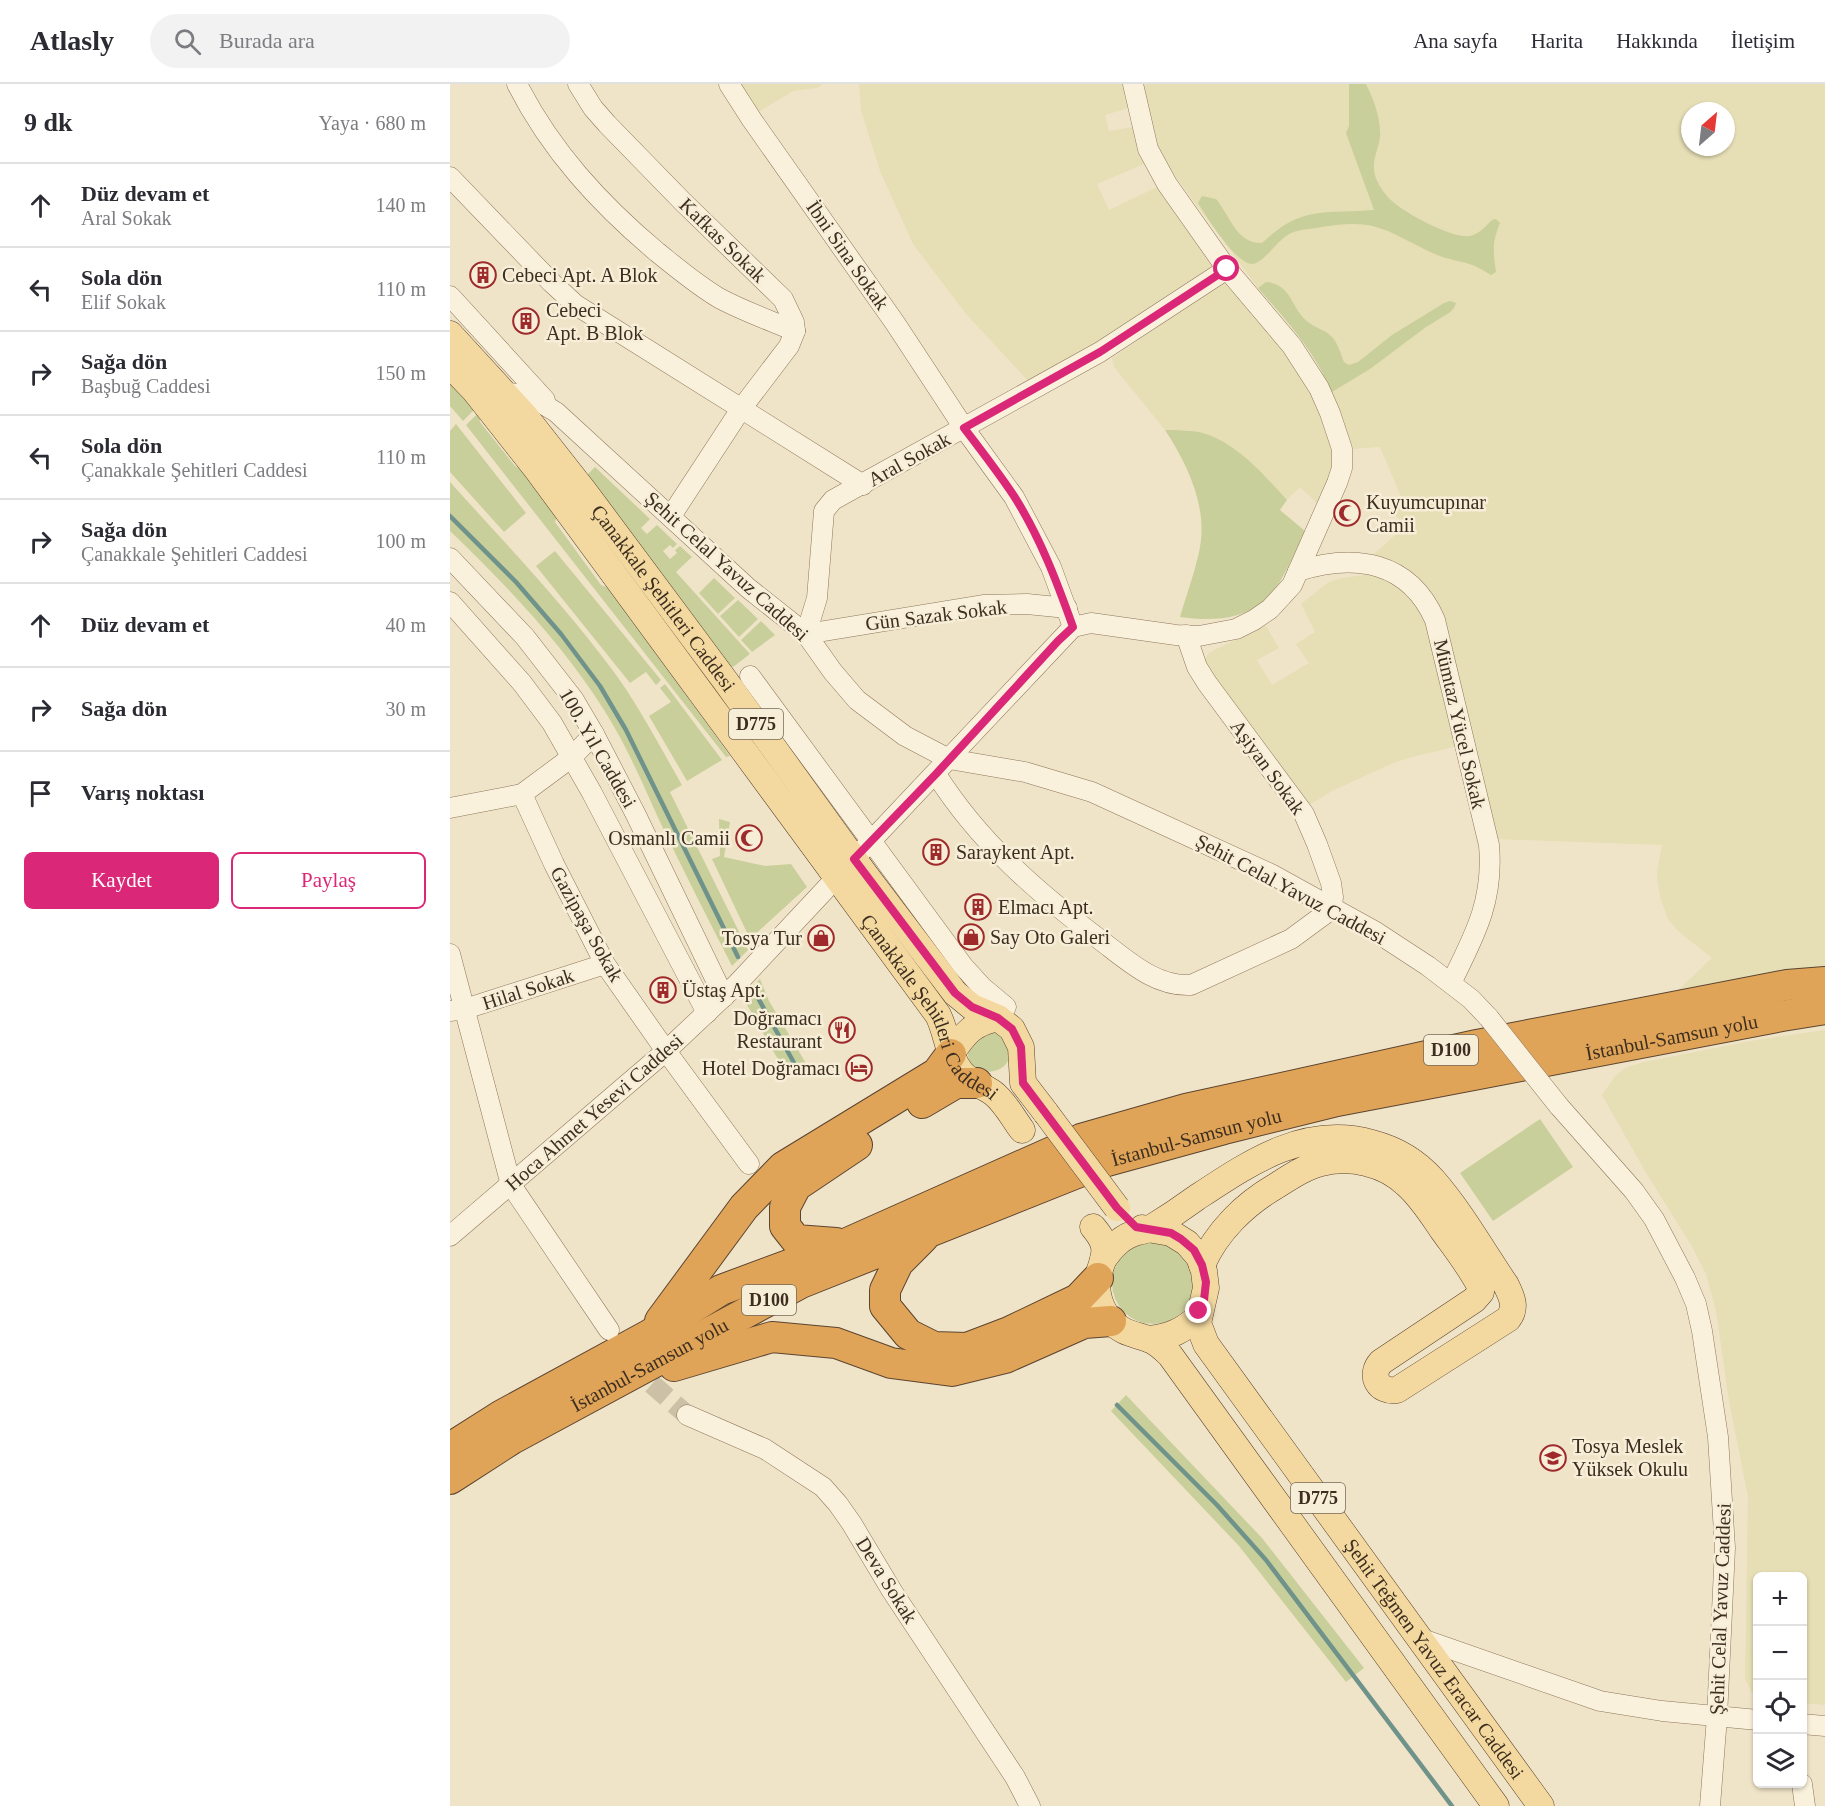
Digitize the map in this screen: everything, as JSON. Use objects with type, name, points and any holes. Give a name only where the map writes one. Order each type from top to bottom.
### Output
[{"type":"highway","name":"İstanbul-Samsun yolu","points":[[450,1448],[502,1415],[649,1335],[721,1290],[845,1244],[1081,1139],[1186,1109],[1477,1045],[1786,985],[1825,982]]},
{"type":"highway","name":"İstanbul-Samsun yolu","points":[[450,1479],[512,1439],[801,1283],[1107,1161],[1337,1101],[1825,1009]]},
{"type":"highway","points":[[649,1335],[744,1207],[783,1167],[937,1073],[951,1054]]},
{"type":"highway","points":[[845,1244],[796,1240],[784,1226],[785,1207],[796,1186],[949,1086],[964,1082],[977,1083]]},
{"type":"highway","points":[[929,1233],[898,1263],[885,1290],[885,1306],[908,1334],[934,1347],[967,1348],[1009,1332],[1078,1299],[1100,1269]]},
{"type":"highway","points":[[614,1384],[772,1337],[836,1343],[891,1363],[952,1371],[1005,1358],[1084,1323],[1111,1321]]},
{"type":"main road","name":"Çanakkale Şehitleri Caddesi","points":[[450,334],[489,386],[584,491],[793,755],[854,859],[938,1015],[946,1033],[951,1054],[960,1071],[993,1093],[1022,1130]]},
{"type":"main road","name":"Çanakkale Şehitleri Caddesi","points":[[450,365],[489,386],[538,471],[854,859],[955,993],[972,1007],[1002,1013],[1017,1035],[1022,1056],[1023,1083],[1117,1208],[1136,1227],[1148,1230]]},
{"type":"main road","points":[[951,1054],[962,1037],[971,1029],[1002,1013]]},
{"type":"main road","points":[[977,1083],[992,1084],[1004,1080],[1022,1056]]},
{"type":"main road","points":[[1100,1269],[1109,1250],[1126,1236],[1148,1230],[1230,1176],[1266,1156],[1315,1138],[1357,1138],[1400,1153],[1432,1179],[1506,1285],[1514,1304],[1513,1313],[1508,1319],[1397,1390],[1389,1391],[1381,1387],[1375,1376],[1376,1368],[1382,1362],[1474,1300],[1481,1292],[1481,1288],[1424,1203],[1407,1184],[1391,1172],[1350,1160],[1321,1164],[1297,1173],[1268,1190],[1221,1232],[1202,1265]]},
{"type":"main road","points":[[1093,1227],[1104,1247],[1097,1287],[1101,1305],[1111,1321]]},
{"type":"main road","name":"D775","points":[[1148,1230],[1165,1232],[1181,1239],[1194,1250],[1202,1265]]},
{"type":"main road","name":"Şehit Teğmen Yavuz Eracar Caddesi","points":[[1202,1265],[1206,1288],[1198,1323],[1206,1344],[1541,1806]]},
{"type":"main road","points":[[1148,1339],[1163,1338],[1176,1333],[1199,1316]]},
{"type":"main road","name":"Şehit Teğmen Yavuz Eracar Caddesi","points":[[1111,1321],[1126,1332],[1161,1346],[1170,1355],[1497,1806]]},
{"type":"street","points":[[517,84],[556,148],[592,192],[622,222],[675,267],[718,297],[795,331],[789,346],[741,409],[671,516]]},
{"type":"street","name":"Kafkas Sokak","points":[[578,84],[593,108],[622,140],[783,299],[792,316],[795,331]]},
{"type":"street","name":"İbni Sina Sokak","points":[[729,84],[758,130],[895,323],[964,428],[1014,497],[1051,567],[1073,627]]},
{"type":"street","points":[[1073,627],[1091,623],[1185,635],[1218,633],[1236,629],[1254,620],[1282,598],[1292,585],[1342,468],[1342,449],[1330,413],[1308,369],[1293,346],[1227,269],[1167,184],[1152,158],[1133,84]]},
{"type":"street","points":[[450,177],[552,283],[576,304],[863,484]]},
{"type":"street","name":"Aral Sokak","points":[[806,634],[817,598],[824,511],[833,500],[1100,352],[1227,269]]},
{"type":"street","points":[[450,296],[556,412]]},
{"type":"street","name":"Şehit Celal Yavuz Caddesi","points":[[489,386],[529,396],[556,412],[748,588],[806,634],[846,688],[868,710],[943,766],[1025,772],[1092,792],[1271,874],[1376,932],[1451,983],[1489,1018],[1558,1105],[1634,1191],[1671,1248],[1696,1304],[1718,1437],[1724,1503],[1725,1548],[1717,1717],[1710,1806]]},
{"type":"street","name":"100. Yıl Caddesi","points":[[450,558],[501,610],[549,666],[574,700],[730,991]]},
{"type":"street","name":"Mümtaz Yücel Sokak","points":[[1298,571],[1337,563],[1375,565],[1393,571],[1420,592],[1435,620],[1489,845],[1491,867],[1486,901],[1471,942],[1451,983]]},
{"type":"street","name":"100. Yıl Caddesi","points":[[450,602],[528,691],[552,723],[572,756],[707,1013]]},
{"type":"street","name":"Gün Sazak Sokak","points":[[806,634],[983,604],[1026,604],[1066,608]]},
{"type":"street","name":"Hoca Ahmet Yesevi Caddesi","points":[[450,1236],[666,1051],[730,991],[1073,627]]},
{"type":"street","name":"Aşiyan Sokak","points":[[1185,635],[1197,667],[1207,684],[1304,814],[1331,883],[1332,906]]},
{"type":"street","name":"Çanakkale Şehitleri Caddesi","points":[[750,676],[793,755]]},
{"type":"street","points":[[450,808],[522,794],[572,756],[594,734]]},
{"type":"street","points":[[943,766],[966,817],[1024,879],[1060,910],[1142,971],[1161,981],[1185,985],[1209,978],[1291,939],[1332,906]]},
{"type":"street","name":"Gazipaşa Sokak","points":[[522,794],[554,864],[605,964],[749,1164]]},
{"type":"street","points":[[450,954],[457,1010],[511,1185],[609,1330]]},
{"type":"street","name":"Hilal Sokak","points":[[457,1010],[605,964]]},
{"type":"street","name":"Deva Sokak","points":[[687,1415],[765,1449],[823,1487],[838,1504],[1015,1778],[1030,1806]]},
{"type":"street","points":[[1419,1638],[1600,1701],[1753,1720]]},
{"type":"street","points":[[1807,1724],[1825,1726]]},
{"type":"street","points":[[1802,1788],[1804,1806]]},
{"type":"shaded area","points":[[736,84],[823,84],[817,88],[793,91],[755,114]]},
{"type":"shaded area","points":[[859,84],[1124,84],[1129,108],[1105,115],[1109,131],[1133,127],[1144,164],[1097,184],[1109,210],[1159,186],[1215,268],[1100,343],[1030,383],[966,314],[913,244],[880,171],[861,110]]},
{"type":"shaded area","points":[[1142,84],[1825,84],[1825,972],[1677,991],[1712,958],[1678,931],[1668,919],[1657,880],[1662,845],[1494,839],[1435,602],[1426,587],[1413,575],[1370,558],[1405,526],[1391,510],[1402,499],[1380,447],[1353,449],[1321,368],[1302,338],[1258,288],[1167,165],[1154,137]]},
{"type":"shaded area","points":[[1223,282],[1229,282],[1296,359],[1330,437],[1335,471],[1320,506],[1300,487],[1287,500],[1243,456],[1226,444],[1203,433],[1188,430],[1165,430],[1114,367],[1112,358]]},
{"type":"shaded area","points":[[1372,574],[1387,577],[1416,600],[1431,634],[1458,746],[1391,764],[1332,791],[1306,807],[1207,671],[1205,659],[1216,649],[1266,626],[1279,648],[1257,660],[1272,685],[1309,663],[1296,644],[1315,632],[1301,604],[1329,582]]},
{"type":"shaded area","points":[[1825,1030],[1825,1705],[1807,1703],[1807,1572],[1753,1572],[1753,1693],[1745,1679],[1748,1497],[1729,1401],[1716,1311],[1706,1274],[1691,1245],[1645,1171],[1602,1095],[1615,1076],[1625,1068],[1644,1062],[1756,1040]]},
{"type":"green space","points":[[1349,84],[1366,84],[1374,103],[1380,130],[1374,173],[1386,194],[1398,206],[1418,218],[1462,236],[1476,234],[1496,219],[1500,223],[1494,247],[1496,272],[1491,275],[1475,266],[1440,256],[1382,229],[1357,224],[1341,224],[1295,232],[1286,236],[1261,260],[1252,264],[1238,256],[1222,238],[1198,203],[1202,196],[1216,199],[1234,227],[1246,239],[1262,243],[1289,222],[1302,217],[1327,212],[1374,210],[1346,133],[1349,126]]},
{"type":"green space","points":[[1266,282],[1281,287],[1302,317],[1332,337],[1344,362],[1349,365],[1358,362],[1392,335],[1444,303],[1450,301],[1456,303],[1449,313],[1426,327],[1370,369],[1332,392],[1308,349],[1258,288]]},
{"type":"green space","points":[[450,377],[476,408],[463,421],[450,406]]},
{"type":"green space","points":[[479,412],[480,422],[515,466],[522,470],[558,513],[555,522],[601,585],[609,588],[730,756],[726,757],[466,425]]},
{"type":"green space","points":[[456,424],[526,513],[504,532],[450,472],[450,431]]},
{"type":"green space","points":[[1165,430],[1203,433],[1228,444],[1259,470],[1287,500],[1280,510],[1305,531],[1277,586],[1265,600],[1246,612],[1213,619],[1180,617],[1201,540],[1200,511],[1187,469]]},
{"type":"green space","points":[[595,467],[650,519],[641,528],[647,534],[657,525],[677,544],[673,548],[670,545],[663,551],[670,559],[677,553],[675,550],[680,546],[692,557],[676,572],[750,654],[733,667],[728,665],[587,475]]},
{"type":"green space","points":[[450,482],[573,620],[621,682],[648,725],[682,785],[670,792],[748,950],[732,966],[627,752],[588,685],[533,616],[450,531]]},
{"type":"green space","points":[[555,551],[661,680],[656,685],[646,672],[630,683],[536,566]]},
{"type":"green space","points":[[714,578],[735,598],[718,614],[699,593]]},
{"type":"green space","points":[[738,600],[758,619],[739,637],[720,616]]},
{"type":"green space","points":[[761,621],[775,635],[752,652],[741,640]]},
{"type":"green space","points":[[665,684],[722,760],[687,781],[649,716],[671,702],[660,688]]},
{"type":"green space","points":[[719,819],[730,822],[724,857],[765,866],[791,864],[807,887],[750,939],[712,859],[720,856]]},
{"type":"green space","points":[[760,979],[769,1001],[807,1065],[788,1077],[742,996]]},
{"type":"green space","points":[[994,1031],[1006,1044],[1009,1055],[1006,1064],[999,1070],[989,1072],[980,1070],[972,1065],[968,1055],[970,1041]]},
{"type":"green space","points":[[1540,1119],[1573,1167],[1493,1221],[1460,1173]]},
{"type":"green space","points":[[1153,1242],[1169,1245],[1182,1254],[1191,1267],[1194,1283],[1191,1299],[1182,1312],[1169,1321],[1153,1324],[1137,1321],[1124,1312],[1115,1299],[1112,1283],[1115,1267],[1124,1254],[1137,1245]]},
{"type":"green space","points":[[1126,1395],[1262,1538],[1364,1668],[1346,1682],[1239,1546],[1111,1411]]},
{"type":"waterway","points":[[450,516],[516,582],[561,634],[600,686],[626,730],[738,957]]},
{"type":"waterway","points":[[753,989],[798,1070]]},
{"type":"waterway","points":[[1117,1405],[1217,1505],[1266,1560],[1452,1806]]},
{"type":"tunnel","points":[[633,1361],[645,1378],[687,1415]]},
{"type":"place","name":"Cebeci Apt. A Blok","points":[[483,275]]},
{"type":"place","name":"Cebeci Apt. B Blok","points":[[526,321]]},
{"type":"place","name":"Kuyumcupınar Camii","points":[[1347,513]]},
{"type":"place","name":"Osmanlı Camii","points":[[749,838]]},
{"type":"place","name":"Saraykent Apt.","points":[[936,852]]},
{"type":"place","name":"Elmacı Apt.","points":[[978,907]]},
{"type":"place","name":"Say Oto Galeri","points":[[971,937]]},
{"type":"place","name":"Tosya Tur","points":[[821,938]]},
{"type":"place","name":"Üstaş Apt.","points":[[663,990]]},
{"type":"place","name":"Doğramacı Restaurant","points":[[842,1030]]},
{"type":"place","name":"Hotel Doğramacı","points":[[859,1068]]},
{"type":"place","name":"Tosya Meslek Yüksek Okulu","points":[[1553,1458]]},
{"type":"route","points":[[1199,1311],[1204,1300],[1206,1282],[1199,1257],[1194,1250],[1171,1233],[1136,1227],[1117,1208],[1023,1083],[1021,1047],[1017,1035],[998,1018],[972,1007],[955,993],[854,859],[1073,627],[1051,567],[1029,523],[992,464],[964,428],[1100,352],[1227,269]]}]
